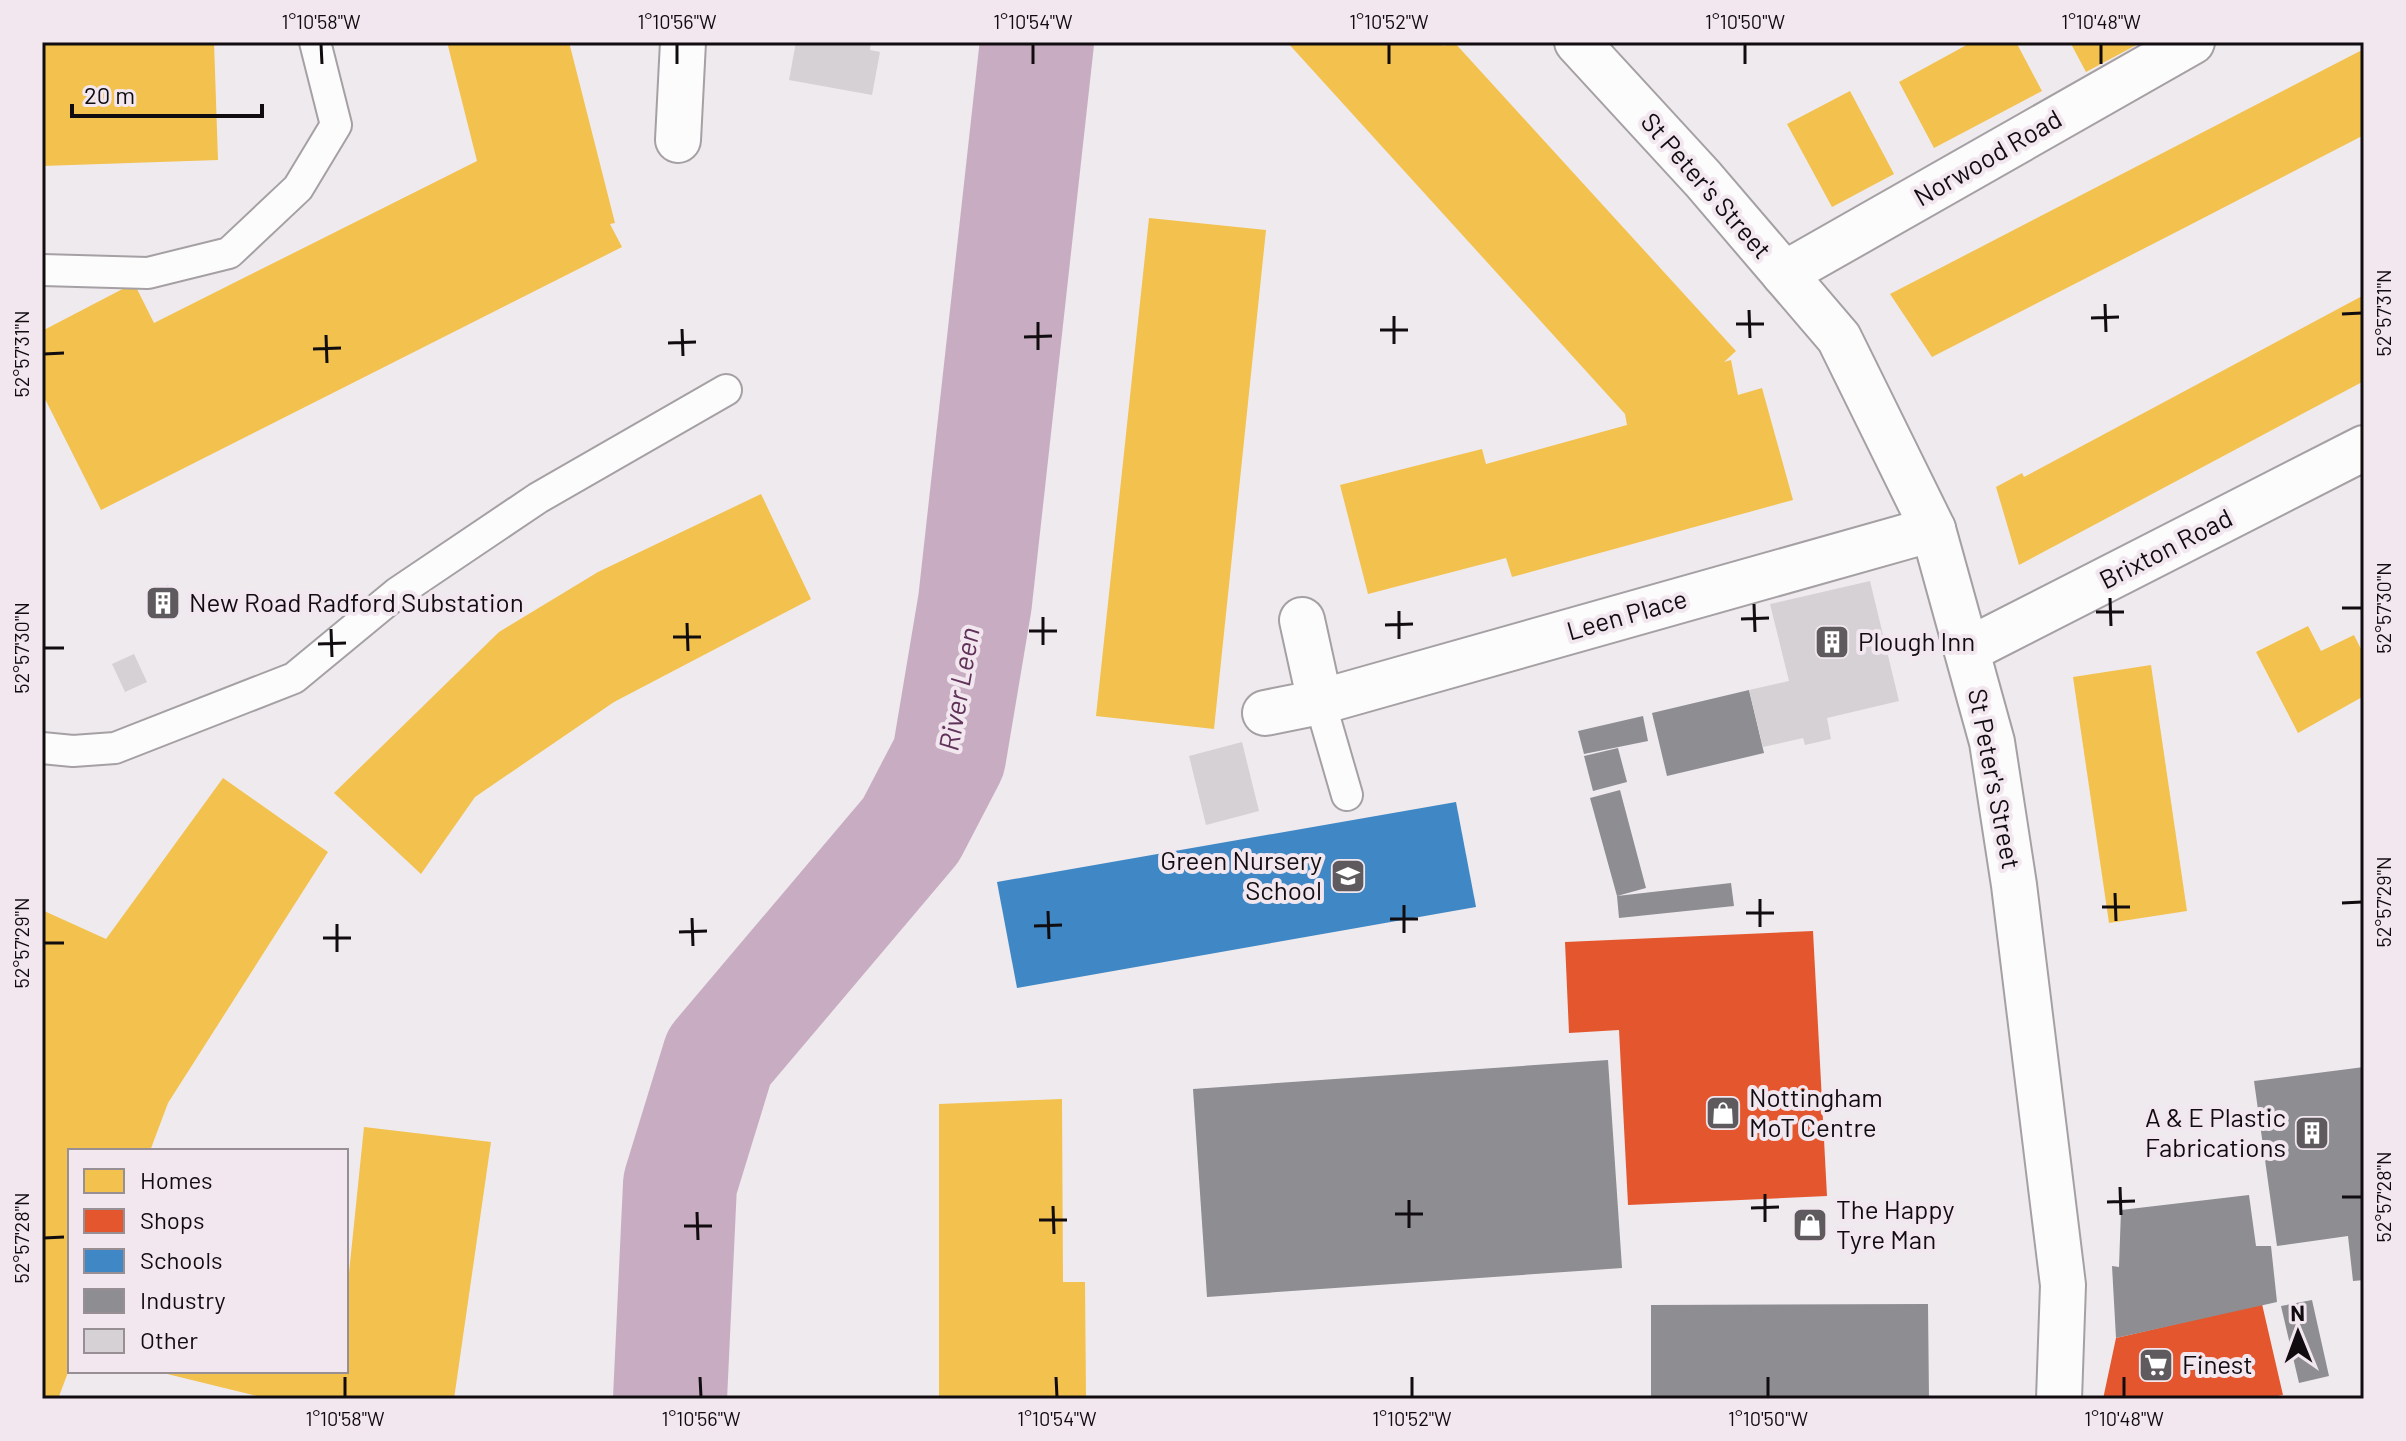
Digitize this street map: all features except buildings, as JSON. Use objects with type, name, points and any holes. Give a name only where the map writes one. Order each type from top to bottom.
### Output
[{"type":"street","points":[[678,140],[683,42]]},
{"type":"street","name":"St Peter's Street","points":[[1577,42],[1839,338],[1933,529],[1992,742],[2033,1020],[2063,1285],[2059,1399]]},
{"type":"street","name":"Norwood Road","points":[[1784,274],[2192,42]]},
{"type":"street","name":"Brixton Road","points":[[1968,650],[2364,448]]},
{"type":"street","name":"Leen Place","points":[[1265,713],[1320,702],[1933,529]]},
{"type":"street","points":[[1302,620],[1320,702]]},
{"type":"lane","points":[[42,270],[148,273],[229,253],[298,188],[336,125],[315,42]]},
{"type":"lane","points":[[42,748],[73,751],[115,748],[294,678],[397,593],[538,498],[726,390]]},
{"type":"lane","points":[[1320,702],[1347,795]]},
{"type":"waterway","name":"River Leen","points":[[670,1399],[680,1184],[719,1057],[911,830],[949,757],[975,602],[1037,42]]},
{"type":"place","name":"New Road Radford Substation","points":[[163,603]]},
{"type":"place","name":"Plough Inn","points":[[1832,642]]},
{"type":"place","name":"Green Nursery School","points":[[1348,876]]},
{"type":"place","name":"Nottingham MoT Centre","points":[[1723,1113]]},
{"type":"place","name":"A & E Plastic Fabrications","points":[[2312,1133]]},
{"type":"place","name":"The Happy Tyre Man","points":[[1810,1225]]},
{"type":"place","name":"Finest","points":[[2156,1365]]}]
